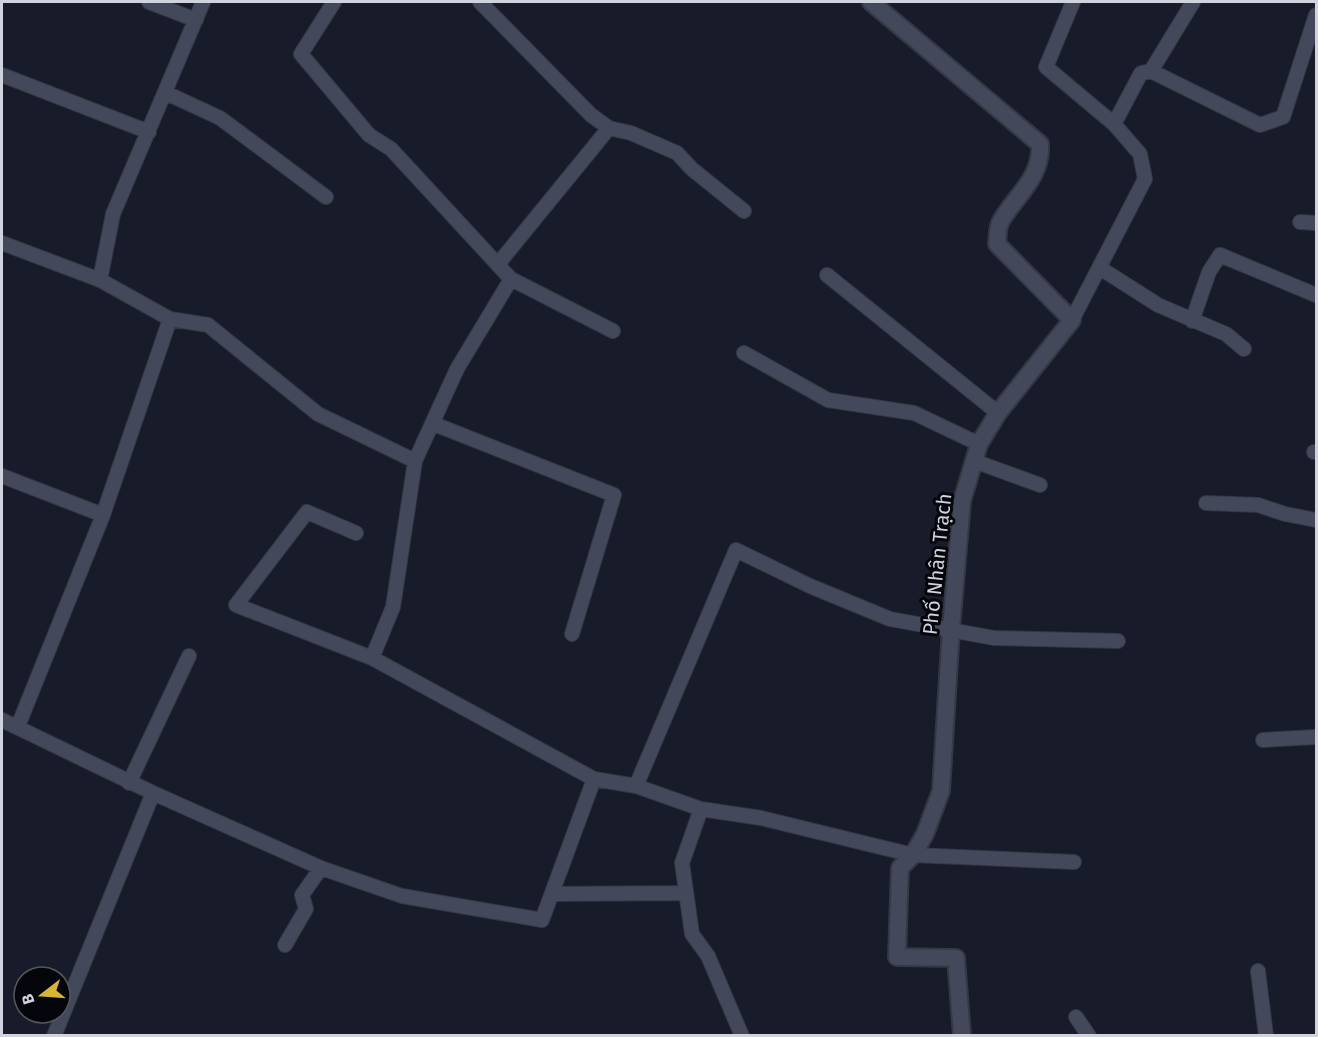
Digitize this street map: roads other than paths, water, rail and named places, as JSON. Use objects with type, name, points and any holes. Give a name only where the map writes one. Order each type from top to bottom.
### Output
[{"type":"street","points":[[871,2],[1040,144],[1041,159],[1026,191],[999,223],[997,244],[1072,320]]},
{"type":"street","name":"Phố Nhân Trạch","points":[[962,1035],[956,958],[897,957],[900,868],[914,855],[941,791],[962,501],[979,444],[998,412],[1072,320]]},
{"type":"lane","points":[[150,2],[196,20]]},
{"type":"lane","points":[[100,280],[113,214],[203,2]]},
{"type":"lane","points":[[334,2],[301,54],[369,135],[391,149],[511,279],[613,331]]},
{"type":"lane","points":[[480,2],[591,115],[609,128],[631,133],[677,153],[692,170],[744,211]]},
{"type":"lane","points":[[1072,320],[1145,179],[1140,154],[1114,124],[1046,67],[1073,2]]},
{"type":"lane","points":[[1151,71],[1193,2]]},
{"type":"lane","points":[[1114,124],[1142,73],[1151,71],[1260,125],[1272,123],[1283,117],[1317,15]]},
{"type":"lane","points":[[2,75],[149,132]]},
{"type":"lane","points":[[166,93],[220,118],[326,197]]},
{"type":"lane","points":[[498,264],[609,128]]},
{"type":"lane","points":[[1300,222],[1317,224]]},
{"type":"lane","points":[[2,243],[100,280],[171,319],[208,325],[318,414],[415,461]]},
{"type":"lane","points":[[1192,321],[1209,272],[1220,255],[1317,295]]},
{"type":"lane","points":[[1100,268],[1158,305],[1226,334],[1244,349]]},
{"type":"lane","points":[[827,275],[998,412]]},
{"type":"lane","points":[[372,658],[393,607],[415,461],[434,424],[457,369],[511,279]]},
{"type":"lane","points":[[18,726],[103,515],[171,319]]},
{"type":"lane","points":[[744,353],[828,400],[914,413],[979,444]]},
{"type":"lane","points":[[434,424],[614,495],[572,634]]},
{"type":"lane","points":[[974,461],[1040,485]]},
{"type":"lane","points":[[2,476],[103,515]]},
{"type":"lane","points":[[1206,502],[1258,505],[1285,514],[1317,520]]},
{"type":"lane","points":[[356,533],[307,513],[236,605],[372,658],[594,779],[636,786],[701,809],[761,818],[914,855],[1074,862]]},
{"type":"lane","points":[[636,786],[736,550],[870,612],[891,619],[994,638],[1118,641]]},
{"type":"lane","points":[[129,783],[189,656]]},
{"type":"lane","points":[[2,720],[129,783],[321,868],[402,896],[542,920],[594,779]]},
{"type":"lane","points":[[1263,740],[1317,737]]},
{"type":"lane","points":[[54,1035],[153,793]]},
{"type":"lane","points":[[701,809],[682,863],[692,934],[708,956],[742,1035]]},
{"type":"lane","points":[[285,945],[306,909],[302,895],[321,868]]},
{"type":"lane","points":[[552,894],[686,893]]},
{"type":"lane","points":[[1258,971],[1266,1035]]},
{"type":"lane","points":[[1076,1017],[1089,1035]]}]
